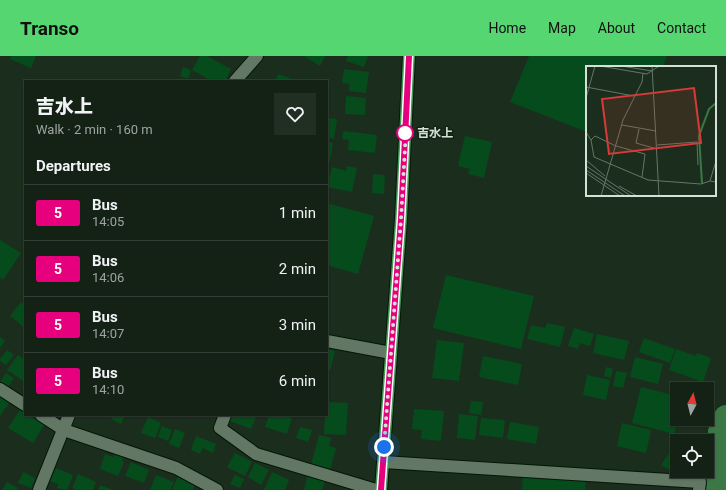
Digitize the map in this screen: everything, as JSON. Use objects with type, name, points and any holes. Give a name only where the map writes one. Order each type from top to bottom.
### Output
[{"type":"main road","points":[[381,490],[401,219],[409,56]]},
{"type":"street","points":[[236,80],[251,57]]},
{"type":"street","points":[[328,341],[391,353]]},
{"type":"street","points":[[0,389],[24,404]]},
{"type":"street","points":[[42,416],[64,430],[176,468],[217,490]]},
{"type":"street","points":[[38,490],[69,416]]},
{"type":"street","points":[[225,416],[220,428],[256,454],[376,490]]},
{"type":"street","points":[[383,462],[700,482],[699,490]]},
{"type":"building","points":[[11,56],[36,56],[31,68],[10,59]]},
{"type":"building","points":[[200,56],[207,56],[231,69],[226,80],[210,80],[192,70]]},
{"type":"building","points":[[304,56],[325,56],[320,66]]},
{"type":"building","points":[[348,56],[368,56],[364,67],[346,61]]},
{"type":"building","points":[[529,56],[667,56],[663,66],[586,66],[586,132],[510,102]]},
{"type":"building","points":[[183,67],[191,70],[188,79],[180,76]]},
{"type":"building","points":[[344,69],[369,72],[366,93],[349,91],[350,84],[342,83]]},
{"type":"building","points":[[278,74],[292,79],[292,80],[275,80]]},
{"type":"building","points":[[346,96],[366,98],[365,115],[345,114]]},
{"type":"building","points":[[328,118],[337,119],[334,139],[328,138]]},
{"type":"building","points":[[343,131],[377,135],[375,153],[348,150],[349,140],[342,139]]},
{"type":"building","points":[[465,136],[492,142],[484,178],[468,174],[470,169],[458,166]]},
{"type":"building","points":[[328,141],[333,143],[330,161],[328,160]]},
{"type":"building","points":[[347,166],[357,168],[352,192],[328,187],[332,167],[346,171]]},
{"type":"building","points":[[373,174],[385,175],[384,194],[372,193]]},
{"type":"building","points":[[328,203],[374,216],[358,274],[328,265]]},
{"type":"building","points":[[0,240],[21,253],[3,280],[0,278]]},
{"type":"building","points":[[446,275],[534,296],[521,349],[433,328]]},
{"type":"building","points":[[21,302],[24,304],[24,327],[10,316]]},
{"type":"building","points":[[547,323],[565,327],[560,347],[527,339],[531,325],[545,328]]},
{"type":"building","points":[[574,328],[594,334],[590,346],[580,343],[578,349],[568,346]]},
{"type":"building","points":[[597,334],[629,341],[624,360],[593,353]]},
{"type":"building","points":[[0,337],[5,341],[0,348]]},
{"type":"building","points":[[644,338],[675,349],[670,363],[639,352]]},
{"type":"building","points":[[437,340],[464,343],[459,381],[432,378]]},
{"type":"building","points":[[328,349],[335,351],[330,371],[328,370]]},
{"type":"building","points":[[676,349],[696,356],[697,353],[711,358],[703,382],[669,370]]},
{"type":"building","points":[[7,350],[14,355],[6,365],[0,361],[0,359]]},
{"type":"building","points":[[18,355],[24,359],[24,381],[7,370]]},
{"type":"building","points":[[483,356],[522,364],[518,385],[479,377]]},
{"type":"building","points":[[635,357],[663,364],[658,384],[630,377]]},
{"type":"building","points":[[606,367],[613,369],[611,378],[604,376]]},
{"type":"building","points":[[616,371],[627,373],[623,388],[613,386]]},
{"type":"building","points":[[6,373],[14,378],[8,387],[0,382]]},
{"type":"building","points":[[587,375],[610,380],[606,400],[583,395]]},
{"type":"building","points":[[641,387],[670,394],[670,426],[676,426],[674,434],[632,423]]},
{"type":"building","points":[[0,391],[12,399],[0,416]]},
{"type":"building","points":[[471,401],[483,402],[481,415],[469,413]]},
{"type":"building","points":[[328,402],[348,403],[346,435],[324,434],[325,416],[328,416]]},
{"type":"building","points":[[414,409],[444,411],[441,441],[421,439],[422,430],[412,429]]},
{"type":"building","points":[[20,410],[24,412],[24,416],[30,416],[44,425],[33,443],[8,428]]},
{"type":"building","points":[[459,414],[478,416],[475,440],[457,438]]},
{"type":"building","points":[[110,416],[125,416],[121,424],[111,419],[112,417]]},
{"type":"building","points":[[226,416],[257,416],[251,429],[225,419]]},
{"type":"building","points":[[269,416],[285,416],[292,418],[287,434],[265,427]]},
{"type":"building","points":[[148,417],[161,423],[155,438],[141,433]]},
{"type":"building","points":[[481,418],[505,420],[503,438],[479,435]]},
{"type":"building","points":[[510,422],[539,427],[536,444],[507,439]]},
{"type":"building","points":[[622,423],[651,430],[646,453],[617,446]]},
{"type":"building","points":[[162,426],[172,430],[168,441],[158,437]]},
{"type":"building","points":[[300,427],[312,430],[308,442],[296,438]]},
{"type":"building","points":[[175,429],[185,433],[179,448],[169,444]]},
{"type":"building","points":[[319,435],[331,438],[329,446],[336,448],[330,470],[311,465]]},
{"type":"building","points":[[196,436],[216,444],[213,453],[203,448],[200,454],[191,450]]},
{"type":"building","points":[[115,452],[124,455],[122,461],[124,462],[118,476],[100,469],[105,454],[113,457]]},
{"type":"building","points":[[670,452],[670,470],[661,465]]},
{"type":"building","points":[[235,453],[252,462],[245,476],[227,467]]},
{"type":"building","points":[[131,462],[149,470],[144,483],[125,476]]},
{"type":"building","points":[[255,463],[269,470],[261,485],[248,477]]},
{"type":"building","points":[[56,468],[73,475],[67,490],[57,488],[58,484],[50,481]]},
{"type":"building","points":[[586,470],[585,490],[522,490],[523,474]]},
{"type":"building","points":[[23,472],[35,478],[31,488],[18,483]]},
{"type":"building","points":[[272,472],[289,480],[285,490],[264,490]]},
{"type":"building","points":[[308,473],[326,477],[322,490],[304,490]]},
{"type":"building","points":[[78,474],[96,482],[93,490],[76,490],[72,488]]},
{"type":"building","points":[[156,475],[174,482],[170,490],[150,490]]},
{"type":"building","points":[[235,475],[244,479],[240,488],[230,484]]},
{"type":"building","points":[[178,476],[196,483],[193,490],[172,490]]},
{"type":"building","points":[[7,482],[18,488],[16,490],[2,490]]},
{"type":"building","points":[[100,485],[113,490],[98,490]]},
{"type":"waterway","points":[[717,490],[720,432],[726,417]]},
{"type":"bus line","name":"5","points":[[381,490],[401,219],[409,56]]},
{"type":"place","name":"吉水上","points":[[405,133]]},
{"type":"route","points":[[384,447],[406,130],[405,133]]}]
